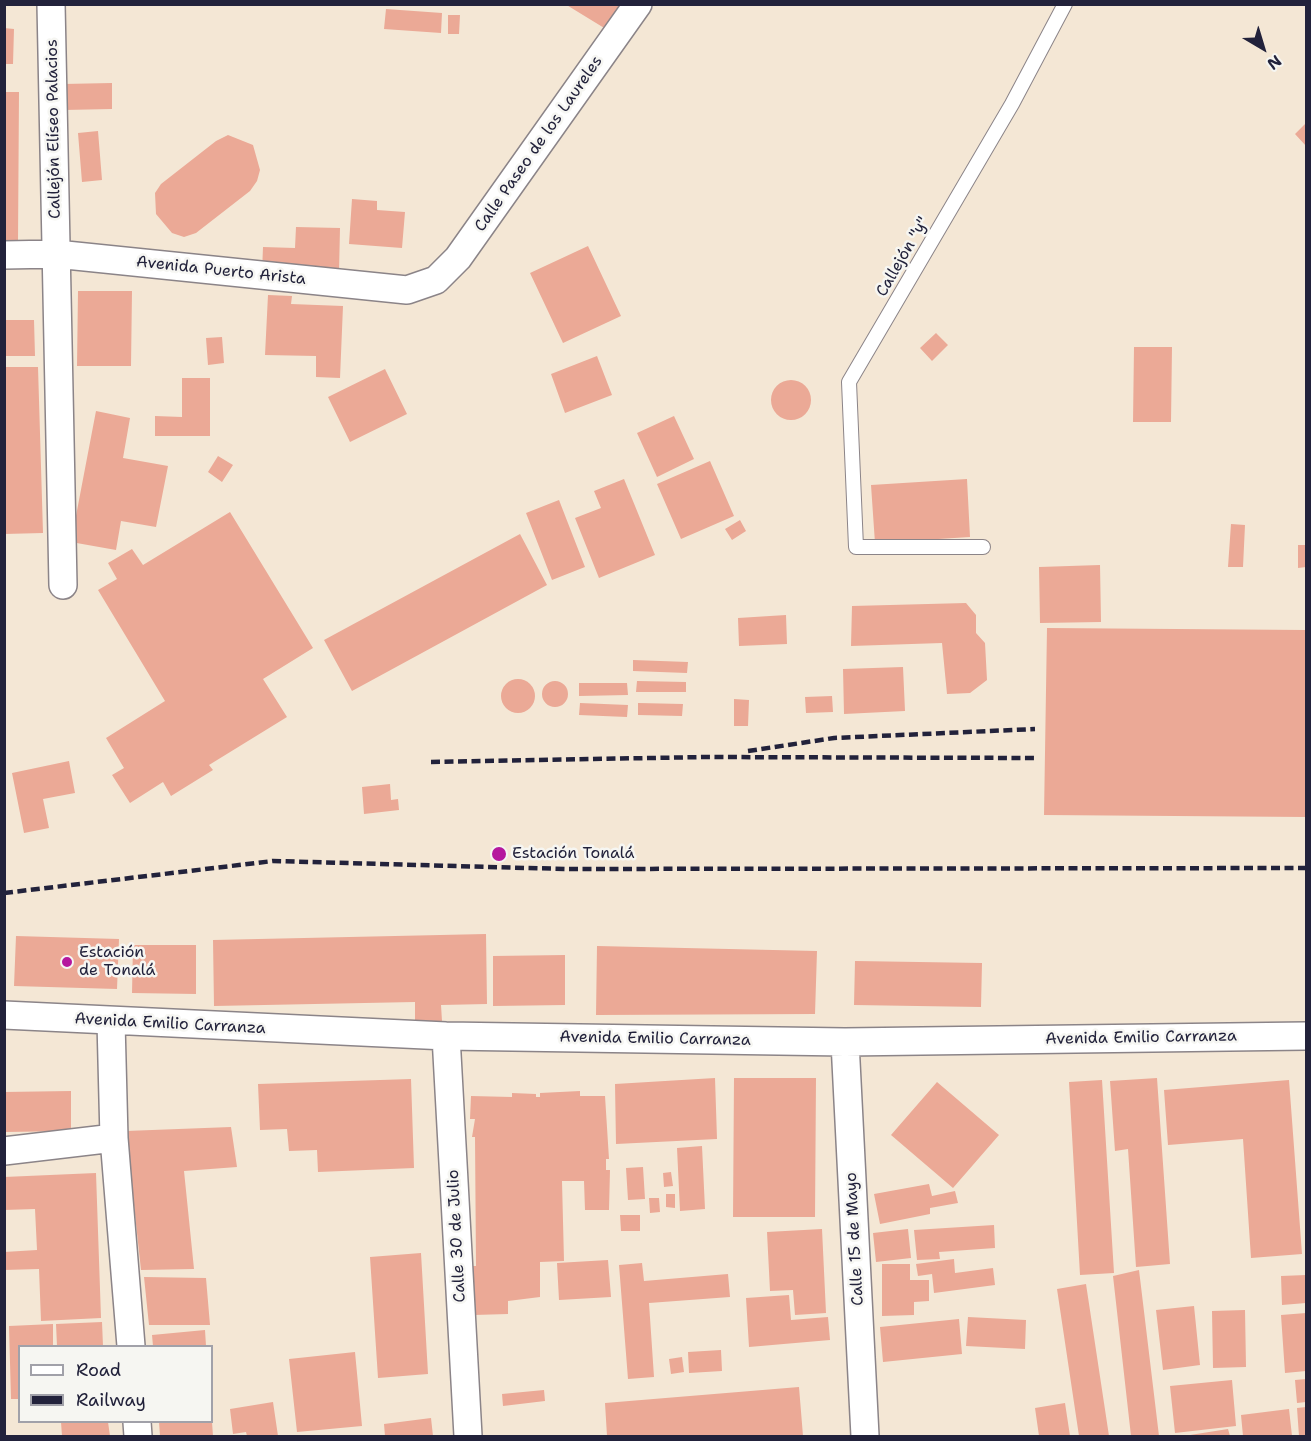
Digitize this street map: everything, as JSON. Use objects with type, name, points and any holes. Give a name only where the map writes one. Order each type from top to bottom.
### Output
[{"type":"street","name":"Callejón Elíseo Palacios","points":[[51,4],[63,585]]},
{"type":"street","name":"Calle Paseo de los Laureles","points":[[436,280],[465,248],[638,4]]},
{"type":"street","name":"Avenida Puerto Arista","points":[[4,255],[56,254],[407,290],[436,280]]},
{"type":"street","name":"Avenida Emilio Carranza","points":[[4,1015],[111,1022],[446,1036],[845,1042],[1306,1036]]},
{"type":"street","points":[[111,1022],[114,1138],[131,1345]]},
{"type":"street","name":"Calle 30 de Julio","points":[[446,1036],[468,1437]]},
{"type":"street","name":"Calle 15 de Mayo","points":[[845,1042],[865,1437]]},
{"type":"street","points":[[4,1151],[114,1138]]},
{"type":"lane","name":"Callejón \"y\"","points":[[983,547],[856,547],[849,382],[1012,104],[1065,4]]},
{"type":"building","points":[[565,4],[632,4],[614,34]]},
{"type":"building","points":[[386,9],[442,13],[441,33],[384,29]]},
{"type":"building","points":[[448,15],[460,15],[459,34],[448,34]]},
{"type":"building","points":[[4,28],[14,29],[13,64],[4,64]]},
{"type":"building","points":[[112,83],[112,109],[64,110],[63,84]]},
{"type":"building","points":[[4,92],[19,92],[18,241],[4,241]]},
{"type":"building","points":[[1306,123],[1306,146],[1295,134]]},
{"type":"building","points":[[98,131],[102,180],[82,182],[78,133]]},
{"type":"building","points":[[228,135],[253,145],[260,170],[257,181],[250,191],[196,233],[184,237],[172,233],[156,214],[155,193],[161,184],[216,141]]},
{"type":"building","points":[[352,199],[377,201],[377,210],[405,212],[402,248],[349,244]]},
{"type":"building","points":[[296,227],[340,228],[339,273],[262,272],[263,247],[295,248]]},
{"type":"building","points":[[588,246],[621,316],[563,343],[530,273]]},
{"type":"building","points":[[78,291],[132,291],[131,366],[77,366]]},
{"type":"building","points":[[268,295],[292,296],[291,304],[343,306],[340,378],[316,377],[316,356],[265,355]]},
{"type":"building","points":[[4,320],[34,320],[35,356],[4,356]]},
{"type":"building","points":[[936,333],[948,345],[932,361],[920,348]]},
{"type":"building","points":[[222,337],[224,363],[208,365],[206,338]]},
{"type":"building","points":[[1134,347],[1172,347],[1171,422],[1133,422]]},
{"type":"building","points":[[597,356],[612,395],[565,413],[551,374]]},
{"type":"building","points":[[5,367],[38,367],[43,533],[4,534]]},
{"type":"building","points":[[385,369],[407,414],[350,442],[328,397]]},
{"type":"building","points":[[182,378],[210,378],[210,436],[155,436],[155,416],[182,417]]},
{"type":"building","points":[[791,380],[799,381],[805,386],[810,392],[810,408],[805,414],[799,419],[791,420],[783,419],[777,414],[772,408],[771,400],[772,392],[777,386],[783,381]]},
{"type":"building","points":[[96,411],[130,418],[123,458],[168,466],[156,527],[121,521],[116,550],[71,542]]},
{"type":"building","points":[[674,416],[694,459],[657,477],[637,433]]},
{"type":"building","points":[[218,456],[233,465],[222,482],[208,472]]},
{"type":"building","points":[[710,461],[734,516],[681,539],[657,484]]},
{"type":"building","points":[[624,479],[655,555],[599,578],[575,518],[601,508],[594,491]]},
{"type":"building","points":[[967,479],[970,537],[875,543],[871,485]]},
{"type":"building","points":[[559,500],[585,567],[552,580],[526,513]]},
{"type":"building","points":[[230,512],[313,648],[263,679],[287,717],[209,765],[213,770],[171,796],[163,782],[130,803],[112,775],[124,768],[106,738],[165,701],[98,590],[117,579],[108,563],[132,549],[143,565]]},
{"type":"building","points":[[740,520],[746,531],[732,540],[725,529]]},
{"type":"building","points":[[1231,524],[1245,525],[1243,567],[1228,567]]},
{"type":"building","points":[[520,534],[547,585],[352,691],[324,640]]},
{"type":"building","points":[[1298,545],[1306,545],[1306,567],[1298,568]]},
{"type":"building","points":[[1100,565],[1101,622],[1040,623],[1039,567]]},
{"type":"building","points":[[966,603],[976,615],[976,633],[985,643],[987,680],[970,693],[947,694],[942,643],[851,646],[852,606]]},
{"type":"building","points":[[786,615],[787,644],[739,646],[738,618]]},
{"type":"building","points":[[1047,628],[1306,630],[1306,817],[1044,815]]},
{"type":"building","points":[[633,660],[688,662],[687,673],[633,671]]},
{"type":"building","points":[[903,667],[905,711],[844,714],[843,669]]},
{"type":"building","points":[[518,679],[530,684],[535,696],[530,708],[518,713],[506,708],[501,696],[506,684]]},
{"type":"building","points":[[555,681],[564,685],[568,694],[564,703],[555,707],[546,703],[542,694],[546,685]]},
{"type":"building","points":[[637,681],[686,682],[686,692],[636,692]]},
{"type":"building","points":[[579,683],[627,683],[628,695],[579,696]]},
{"type":"building","points":[[832,696],[833,712],[806,713],[805,697]]},
{"type":"building","points":[[734,699],[749,700],[748,726],[734,726]]},
{"type":"building","points":[[580,703],[628,705],[627,717],[579,715]]},
{"type":"building","points":[[638,703],[683,704],[682,716],[638,715]]},
{"type":"building","points":[[69,761],[75,793],[43,799],[49,828],[24,833],[12,773]]},
{"type":"building","points":[[390,784],[391,800],[398,799],[399,810],[364,814],[362,787]]},
{"type":"building","points":[[486,934],[487,1004],[441,1005],[442,1021],[415,1022],[415,1002],[214,1006],[213,940]]},
{"type":"building","name":"Estación de Tonalá","points":[[16,936],[119,939],[117,989],[14,986]]},
{"type":"building","points":[[133,945],[196,945],[196,994],[132,993]]},
{"type":"building","points":[[597,946],[817,951],[815,1014],[596,1015]]},
{"type":"building","points":[[565,955],[565,1005],[493,1006],[493,956]]},
{"type":"building","points":[[855,961],[982,963],[981,1007],[854,1005]]},
{"type":"building","points":[[715,1078],[717,1139],[616,1144],[615,1084]]},
{"type":"building","points":[[734,1078],[816,1078],[815,1217],[733,1217]]},
{"type":"building","points":[[1157,1078],[1170,1264],[1136,1267],[1128,1149],[1115,1151],[1110,1081]]},
{"type":"building","points":[[411,1079],[414,1168],[318,1172],[317,1150],[289,1151],[287,1129],[260,1130],[258,1084]]},
{"type":"building","points":[[1102,1080],[1114,1273],[1080,1275],[1069,1082]]},
{"type":"building","points":[[1289,1080],[1302,1254],[1251,1258],[1243,1139],[1168,1145],[1164,1090]]},
{"type":"building","points":[[937,1082],[999,1135],[953,1188],[891,1135]]},
{"type":"building","points":[[71,1091],[71,1131],[4,1132],[4,1092]]},
{"type":"building","points":[[580,1091],[580,1096],[605,1096],[609,1159],[606,1159],[606,1170],[610,1170],[609,1210],[585,1210],[584,1181],[562,1181],[564,1261],[540,1262],[540,1297],[508,1301],[508,1314],[474,1315],[472,1266],[476,1266],[475,1137],[472,1137],[475,1119],[470,1119],[471,1096],[512,1097],[512,1093],[536,1094],[536,1097],[540,1097],[540,1093]]},
{"type":"building","points":[[231,1127],[237,1167],[184,1171],[194,1269],[141,1270],[126,1131]]},
{"type":"building","points":[[702,1146],[705,1209],[680,1211],[677,1148]]},
{"type":"building","points":[[643,1167],[645,1199],[628,1200],[626,1168]]},
{"type":"building","points":[[671,1172],[673,1186],[664,1187],[663,1173]]},
{"type":"building","points":[[96,1173],[101,1318],[41,1321],[39,1269],[4,1270],[4,1252],[37,1250],[35,1209],[4,1210],[4,1177]]},
{"type":"building","points":[[929,1184],[932,1196],[955,1191],[958,1203],[930,1208],[930,1214],[880,1224],[874,1194]]},
{"type":"building","points":[[666,1194],[675,1194],[675,1208],[666,1207]]},
{"type":"building","points":[[649,1198],[659,1198],[660,1212],[650,1213]]},
{"type":"building","points":[[620,1215],[640,1215],[640,1231],[621,1231]]},
{"type":"building","points":[[994,1225],[995,1248],[939,1252],[940,1259],[917,1260],[914,1230]]},
{"type":"building","points":[[822,1229],[826,1313],[795,1315],[793,1290],[770,1291],[767,1232]]},
{"type":"building","points":[[908,1229],[911,1258],[876,1262],[873,1233]]},
{"type":"building","points":[[421,1253],[428,1374],[378,1378],[370,1257]]},
{"type":"building","points":[[954,1259],[955,1273],[993,1268],[995,1285],[934,1293],[932,1274],[918,1276],[916,1264]]},
{"type":"building","points":[[608,1260],[611,1297],[559,1300],[557,1263]]},
{"type":"building","points":[[642,1263],[644,1281],[728,1274],[730,1297],[649,1303],[654,1377],[628,1379],[619,1265]]},
{"type":"building","points":[[882,1264],[910,1264],[910,1280],[929,1280],[929,1301],[914,1302],[914,1315],[882,1316]]},
{"type":"building","points":[[1139,1270],[1159,1436],[1131,1436],[1113,1276]]},
{"type":"building","points":[[1306,1275],[1306,1303],[1282,1305],[1281,1276]]},
{"type":"building","points":[[144,1277],[206,1278],[210,1325],[149,1325]]},
{"type":"building","points":[[1086,1284],[1109,1436],[1079,1436],[1057,1289]]},
{"type":"building","points":[[789,1295],[791,1320],[828,1317],[830,1340],[749,1347],[746,1298]]},
{"type":"building","points":[[1194,1306],[1200,1365],[1163,1370],[1156,1310]]},
{"type":"building","points":[[1245,1310],[1246,1367],[1213,1368],[1212,1311]]},
{"type":"building","points":[[1306,1313],[1306,1371],[1285,1373],[1281,1315]]},
{"type":"building","points":[[968,1317],[1026,1320],[1025,1349],[966,1346]]},
{"type":"building","points":[[959,1319],[962,1354],[883,1362],[880,1327]]},
{"type":"building","points":[[102,1322],[103,1345],[57,1345],[56,1324]]},
{"type":"building","points":[[53,1324],[53,1345],[18,1345],[18,1399],[11,1399],[9,1326]]},
{"type":"building","points":[[205,1330],[206,1345],[153,1345],[152,1335]]},
{"type":"building","points":[[721,1350],[722,1371],[689,1373],[688,1352]]},
{"type":"building","points":[[355,1352],[362,1426],[297,1432],[289,1359]]},
{"type":"building","points":[[682,1357],[684,1372],[671,1374],[669,1359]]},
{"type":"building","points":[[1306,1379],[1306,1402],[1297,1403],[1295,1380]]},
{"type":"building","points":[[1232,1380],[1236,1426],[1175,1433],[1170,1386]]},
{"type":"building","points":[[799,1387],[803,1436],[607,1436],[605,1403]]},
{"type":"building","points":[[544,1390],[545,1401],[503,1406],[502,1394]]},
{"type":"building","points":[[273,1402],[278,1436],[247,1436],[246,1432],[233,1434],[230,1409]]},
{"type":"building","points":[[1065,1403],[1070,1436],[1039,1436],[1035,1408]]},
{"type":"building","points":[[1306,1407],[1306,1436],[1299,1436],[1297,1408]]},
{"type":"building","points":[[1289,1409],[1292,1436],[1243,1436],[1241,1415]]},
{"type":"building","points":[[431,1418],[433,1436],[385,1436],[384,1424]]},
{"type":"building","points":[[61,1423],[108,1423],[110,1436],[62,1436]]},
{"type":"building","points":[[159,1423],[212,1423],[213,1436],[160,1436]]},
{"type":"building","points":[[1228,1429],[1230,1436],[1190,1436],[1190,1435]]},
{"type":"railway","points":[[748,751],[834,738],[1035,729]]},
{"type":"railway","points":[[431,762],[704,757],[1037,758]]},
{"type":"railway","points":[[4,893],[273,861],[565,869],[1306,868]]},
{"type":"place","name":"Estación Tonalá","points":[[499,854]]},
{"type":"place","name":"Estación de Tonalá","points":[[67,962]]}]
